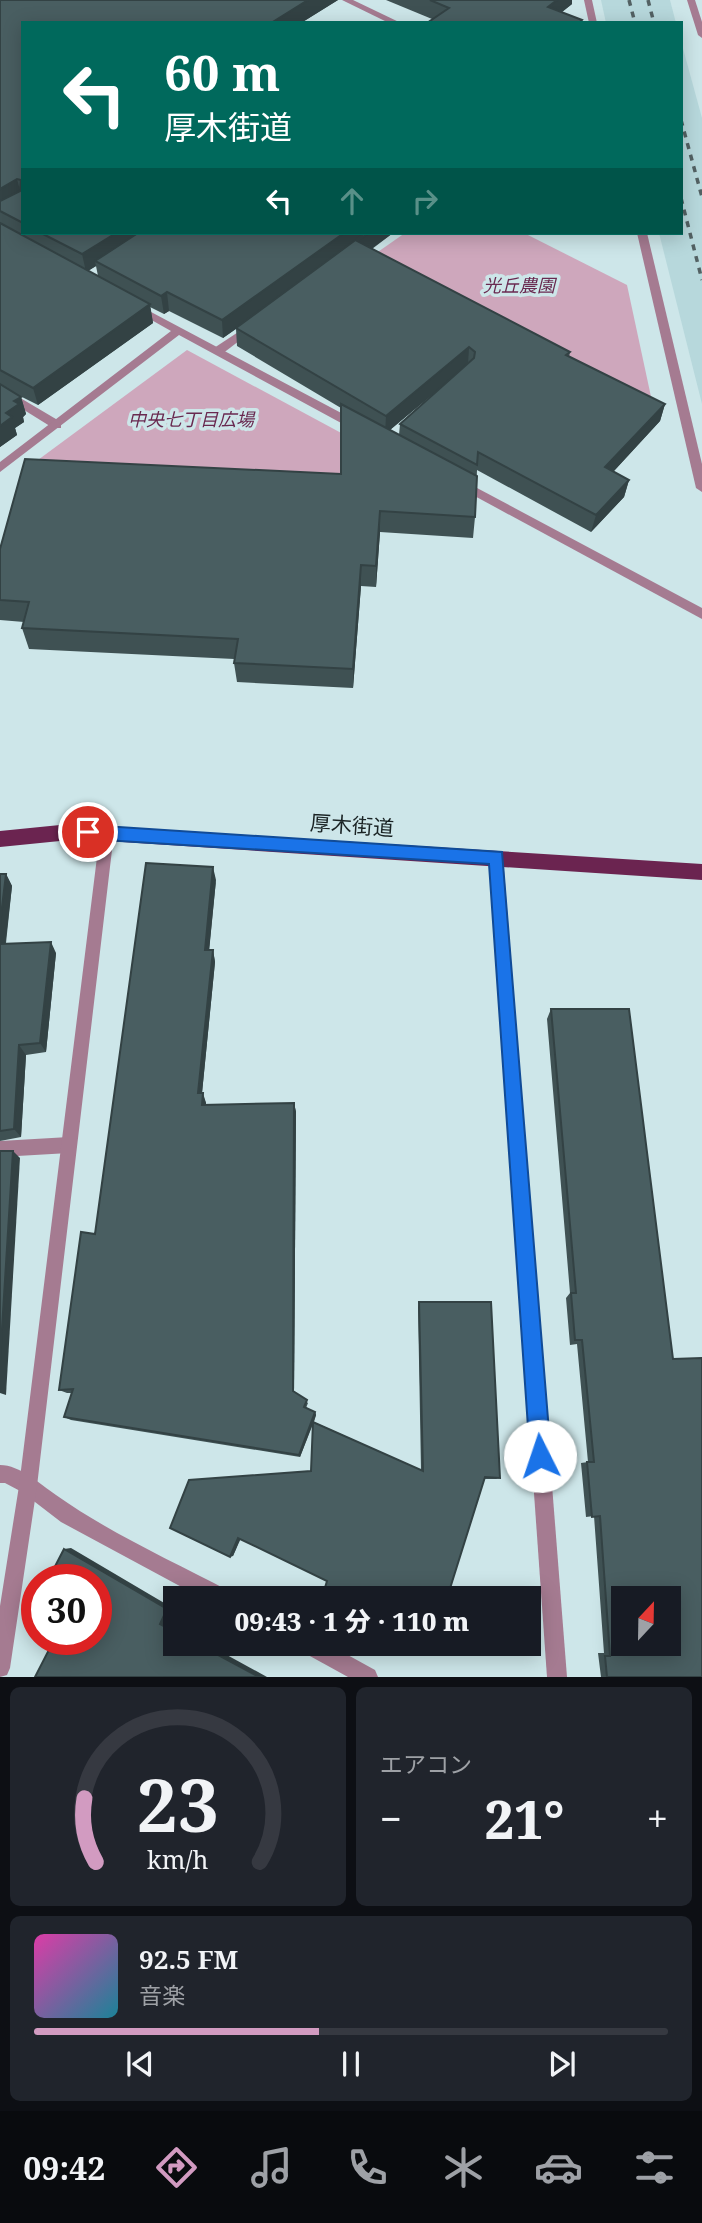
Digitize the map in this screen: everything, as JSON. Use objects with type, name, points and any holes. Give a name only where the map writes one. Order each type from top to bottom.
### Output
[{"type":"main road","name":"厚木街道","points":[[0,839],[70,832],[107,833],[702,872]]},
{"type":"street","points":[[346,0],[393,21]]},
{"type":"street","points":[[588,0],[593,21]]},
{"type":"street","points":[[691,0],[702,35]]},
{"type":"street","points":[[642,235],[702,488]]},
{"type":"street","points":[[121,298],[374,436]]},
{"type":"street","points":[[218,351],[261,319]]},
{"type":"street","points":[[0,468],[179,330]]},
{"type":"street","points":[[0,390],[57,425]]},
{"type":"street","points":[[447,475],[702,614]]},
{"type":"street","points":[[0,1668],[28,1486],[107,833]]},
{"type":"street","points":[[496,857],[557,1677]]},
{"type":"street","points":[[0,1149],[69,1145]]},
{"type":"street","points":[[0,1474],[7,1474],[68,1515],[200,1586]]},
{"type":"street","points":[[330,1656],[368,1677]]},
{"type":"shaded area","points":[[601,0],[670,0],[675,21],[606,21]]},
{"type":"shaded area","points":[[683,48],[702,118],[702,404],[660,235],[683,235]]},
{"type":"green space","name":"光丘農園","points":[[402,235],[528,235],[627,285],[653,406],[362,263]]},
{"type":"green space","name":"中央七丁目広場","points":[[187,350],[447,490],[23,471]]},
{"type":"building","points":[[0,0],[308,0],[274,21],[21,21],[21,180],[17,179],[0,189]]},
{"type":"building","points":[[430,0],[557,0],[548,7],[582,20],[430,21],[449,8]]},
{"type":"building","points":[[21,180],[21,222],[0,211],[0,201],[20,191]]},
{"type":"building","points":[[0,223],[150,304],[33,388],[0,370]]},
{"type":"building","points":[[45,235],[113,235],[82,254]]},
{"type":"building","points":[[135,235],[341,235],[222,320],[167,292],[161,296],[95,261]]},
{"type":"building","points":[[362,235],[366,235],[357,241],[570,352],[566,355],[665,404],[605,467],[629,480],[596,515],[478,452],[477,465],[400,424],[474,358],[475,352],[469,347],[386,416],[236,328]]},
{"type":"building","points":[[0,384],[21,397],[14,401],[19,404],[6,413],[12,417],[0,426]]},
{"type":"building","points":[[341,404],[477,476],[475,517],[380,511],[376,566],[361,565],[353,669],[234,663],[238,639],[22,628],[29,602],[0,600],[0,549],[25,459],[341,474]]},
{"type":"building","points":[[146,863],[213,867],[205,950],[213,950],[198,1093],[203,1093],[202,1105],[294,1103],[293,1391],[307,1400],[304,1407],[315,1412],[299,1455],[64,1417],[73,1389],[59,1390],[81,1232],[95,1234]]},
{"type":"building","points":[[0,874],[6,874],[0,924]]},
{"type":"building","points":[[51,942],[40,1043],[19,1045],[14,1129],[0,1131],[0,944]]},
{"type":"building","points":[[551,1009],[629,1009],[673,1359],[702,1358],[702,1677],[607,1677],[605,1656],[610,1656],[600,1516],[592,1517],[587,1462],[594,1462],[582,1340],[575,1340],[571,1293],[576,1293]]},
{"type":"building","points":[[0,1151],[13,1151],[0,1361]]},
{"type":"building","points":[[419,1302],[491,1302],[500,1478],[485,1477],[451,1586],[326,1586],[327,1581],[238,1538],[230,1557],[170,1528],[189,1480],[311,1471],[313,1422],[423,1471]]},
{"type":"building","points":[[64,1549],[90,1564],[56,1564]]},
{"type":"building","points":[[112,1577],[163,1607],[160,1624],[163,1626],[163,1656],[220,1656],[259,1677],[35,1677],[46,1655],[112,1655]]},
{"type":"railway","points":[[629,0],[634,21]]},
{"type":"railway","points":[[648,0],[653,21]]},
{"type":"railway","points":[[683,127],[702,197]]},
{"type":"railway","points":[[683,206],[702,280]]},
{"type":"route","points":[[88,832],[496,857],[540,1456]]}]
